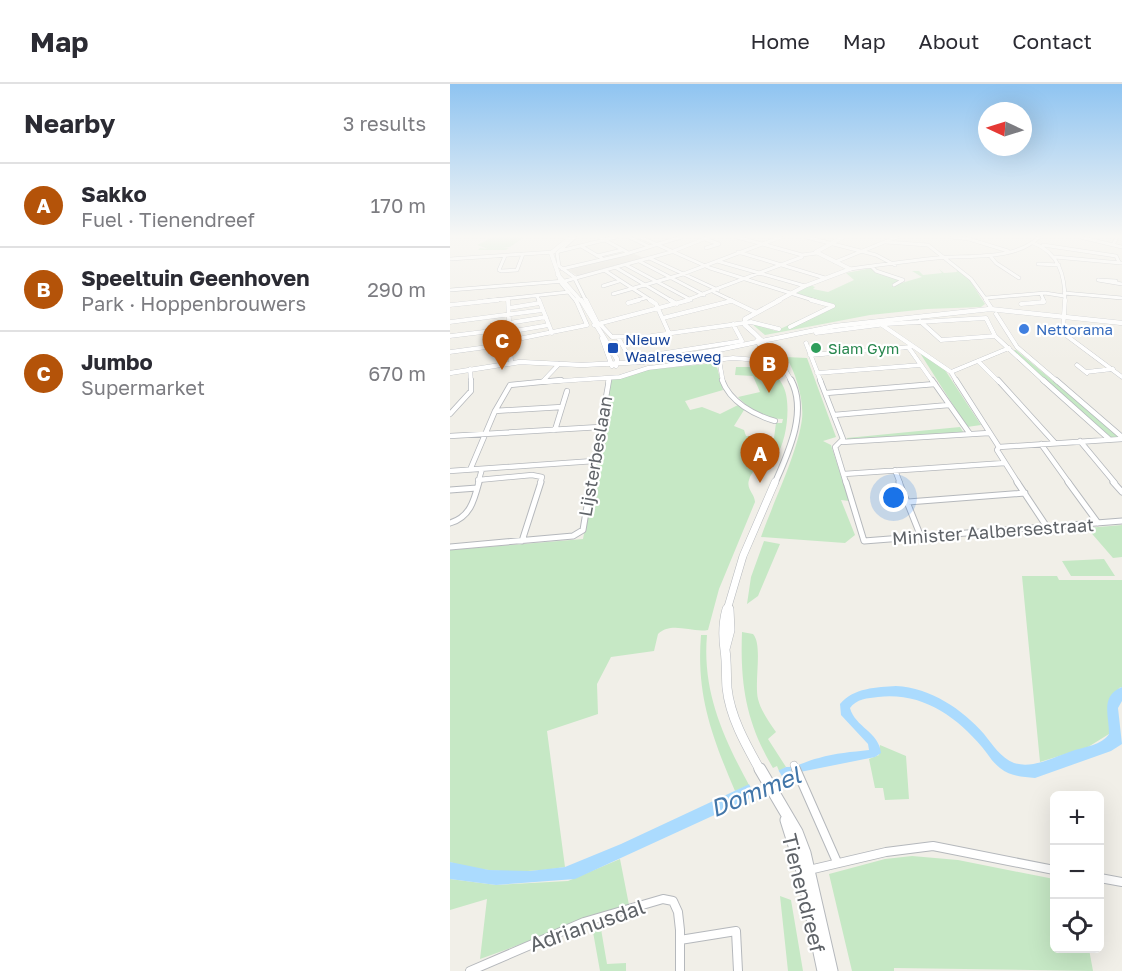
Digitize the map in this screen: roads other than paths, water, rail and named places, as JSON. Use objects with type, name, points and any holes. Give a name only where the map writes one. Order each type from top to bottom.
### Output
[{"type":"street","points":[[561,278],[579,297],[597,325],[610,337],[669,333],[751,322],[778,330]]},
{"type":"street","points":[[615,278],[656,304],[669,333]]},
{"type":"street","points":[[634,278],[677,304]]},
{"type":"street","points":[[652,278],[691,300]]},
{"type":"street","points":[[613,294],[668,278]]},
{"type":"street","points":[[671,278],[704,296]]},
{"type":"street","points":[[693,278],[718,290]]},
{"type":"street","points":[[780,278],[805,286]]},
{"type":"street","points":[[744,324],[745,319],[756,312],[790,293],[824,278]]},
{"type":"street","points":[[894,285],[903,280],[898,278]]},
{"type":"street","points":[[970,278],[986,298],[988,310]]},
{"type":"street","points":[[1061,278],[1065,316],[1063,329],[1067,336],[1122,376]]},
{"type":"street","points":[[450,290],[563,282],[575,279],[602,338],[613,353],[614,366]]},
{"type":"street","points":[[597,325],[660,310],[746,279],[833,306],[790,327]]},
{"type":"street","points":[[1116,282],[1098,280],[1116,281],[1122,284]]},
{"type":"street","points":[[603,286],[619,281]]},
{"type":"street","points":[[450,306],[508,301],[571,291]]},
{"type":"street","points":[[450,352],[586,326],[571,291]]},
{"type":"street","points":[[714,292],[756,312]]},
{"type":"street","points":[[986,298],[1041,294],[1122,298]]},
{"type":"street","points":[[1021,304],[1044,302],[1041,294]]},
{"type":"street","points":[[537,296],[552,333]]},
{"type":"street","points":[[628,303],[645,298]]},
{"type":"street","points":[[508,301],[508,342],[511,363]]},
{"type":"street","points":[[663,318],[731,301]]},
{"type":"street","points":[[508,308],[540,303]]},
{"type":"street","points":[[450,322],[543,310]]},
{"type":"street","points":[[450,373],[511,363],[614,366],[761,343],[852,323],[988,310],[1122,323]]},
{"type":"street","points":[[998,312],[1017,347],[1122,438]]},
{"type":"street","points":[[509,328],[546,317]]},
{"type":"street","points":[[816,333],[920,321],[983,317],[1007,348],[1109,439]]},
{"type":"street","points":[[920,321],[941,340],[996,336]]},
{"type":"street","points":[[618,338],[628,356],[633,358],[742,341],[733,324]]},
{"type":"street","points":[[744,324],[761,343]]},
{"type":"street","points":[[450,336],[549,325]]},
{"type":"street","points":[[881,325],[951,372],[1047,528]]},
{"type":"street","name":"Tienendreef","points":[[761,343],[770,357],[789,376]]},
{"type":"street","name":"Tienendreef","points":[[761,343],[782,362],[798,402],[794,434],[743,556],[729,607],[730,630],[724,649],[727,690],[733,714],[746,746],[785,815],[806,871],[832,971]]},
{"type":"street","points":[[806,343],[843,442]]},
{"type":"street","points":[[810,355],[911,347]]},
{"type":"street","points":[[911,347],[921,365],[970,434]]},
{"type":"street","points":[[951,372],[1007,348],[1017,347]]},
{"type":"street","points":[[470,470],[495,411],[510,384],[609,378],[648,368],[733,358],[758,360],[770,357]]},
{"type":"street","points":[[719,360],[723,386],[740,405],[775,421]]},
{"type":"street","points":[[978,361],[1055,443]]},
{"type":"street","points":[[543,381],[558,365]]},
{"type":"street","points":[[817,373],[921,365]]},
{"type":"street","points":[[1077,365],[1088,374],[1113,369]]},
{"type":"street","points":[[450,414],[471,390],[470,369]]},
{"type":"street","name":"Lijsterbeslaan","points":[[522,541],[573,536],[580,534],[583,530],[609,378]]},
{"type":"street","points":[[826,393],[935,384]]},
{"type":"street","points":[[555,430],[567,391]]},
{"type":"street","points":[[834,415],[949,405]]},
{"type":"street","points":[[495,411],[562,407]]},
{"type":"street","points":[[450,436],[600,428]]},
{"type":"street","points":[[989,433],[843,442],[836,444],[835,447],[844,474],[1005,463]]},
{"type":"street","points":[[999,447],[1122,438]]},
{"type":"street","points":[[1080,441],[1122,492]]},
{"type":"street","points":[[1041,444],[1098,523]]},
{"type":"street","points":[[450,471],[594,461]]},
{"type":"street","points":[[450,523],[459,522],[466,516],[482,469]]},
{"type":"street","points":[[895,470],[921,537]]},
{"type":"street","name":"Minister Aalbersestraat","points":[[844,474],[864,541],[1122,521]]},
{"type":"street","points":[[450,547],[522,541],[542,477],[539,475],[478,480]]},
{"type":"street","points":[[450,490],[477,488]]},
{"type":"street","points":[[908,502],[1025,494]]},
{"type":"street","points":[[794,765],[837,862]]},
{"type":"street","points":[[806,871],[837,862],[916,847],[933,846],[1050,869]]},
{"type":"street","name":"Tienendreef","points":[[806,871],[823,971]]},
{"type":"street","points":[[1104,879],[1122,882]]},
{"type":"street","name":"Adrianusdal","points":[[470,971],[584,922],[649,902],[663,899],[673,901]]},
{"type":"street","points":[[673,901],[678,912],[680,971]]},
{"type":"street","points":[[680,940],[736,931],[738,971]]},
{"type":"water","name":"Dommel","points":[[896,686],[921,691],[945,701],[966,716],[1005,758],[1021,764],[1043,762],[1106,738],[1109,734],[1108,701],[1115,691],[1122,687],[1122,701],[1118,708],[1122,744],[1111,751],[1035,778],[1021,777],[1000,768],[972,735],[936,708],[909,698],[894,696],[866,699],[850,708],[857,720],[876,740],[881,753],[875,757],[800,772],[745,801],[575,879],[496,885],[450,879],[450,862],[489,870],[530,871],[565,867],[621,844],[786,767],[831,755],[869,750],[868,744],[841,715],[840,704],[858,692]]},
{"type":"place","name":"Nettorama","points":[[1024,329]]},
{"type":"place","name":"Nieuw Waalreseweg","points":[[613,348]]},
{"type":"place","name":"Siam Gym","points":[[816,348]]},
{"type":"place","name":"Jumbo","points":[[502,370]]},
{"type":"place","name":"Speeltuin Geenhoven","points":[[769,393]]},
{"type":"place","name":"Sakko","points":[[760,483]]}]
